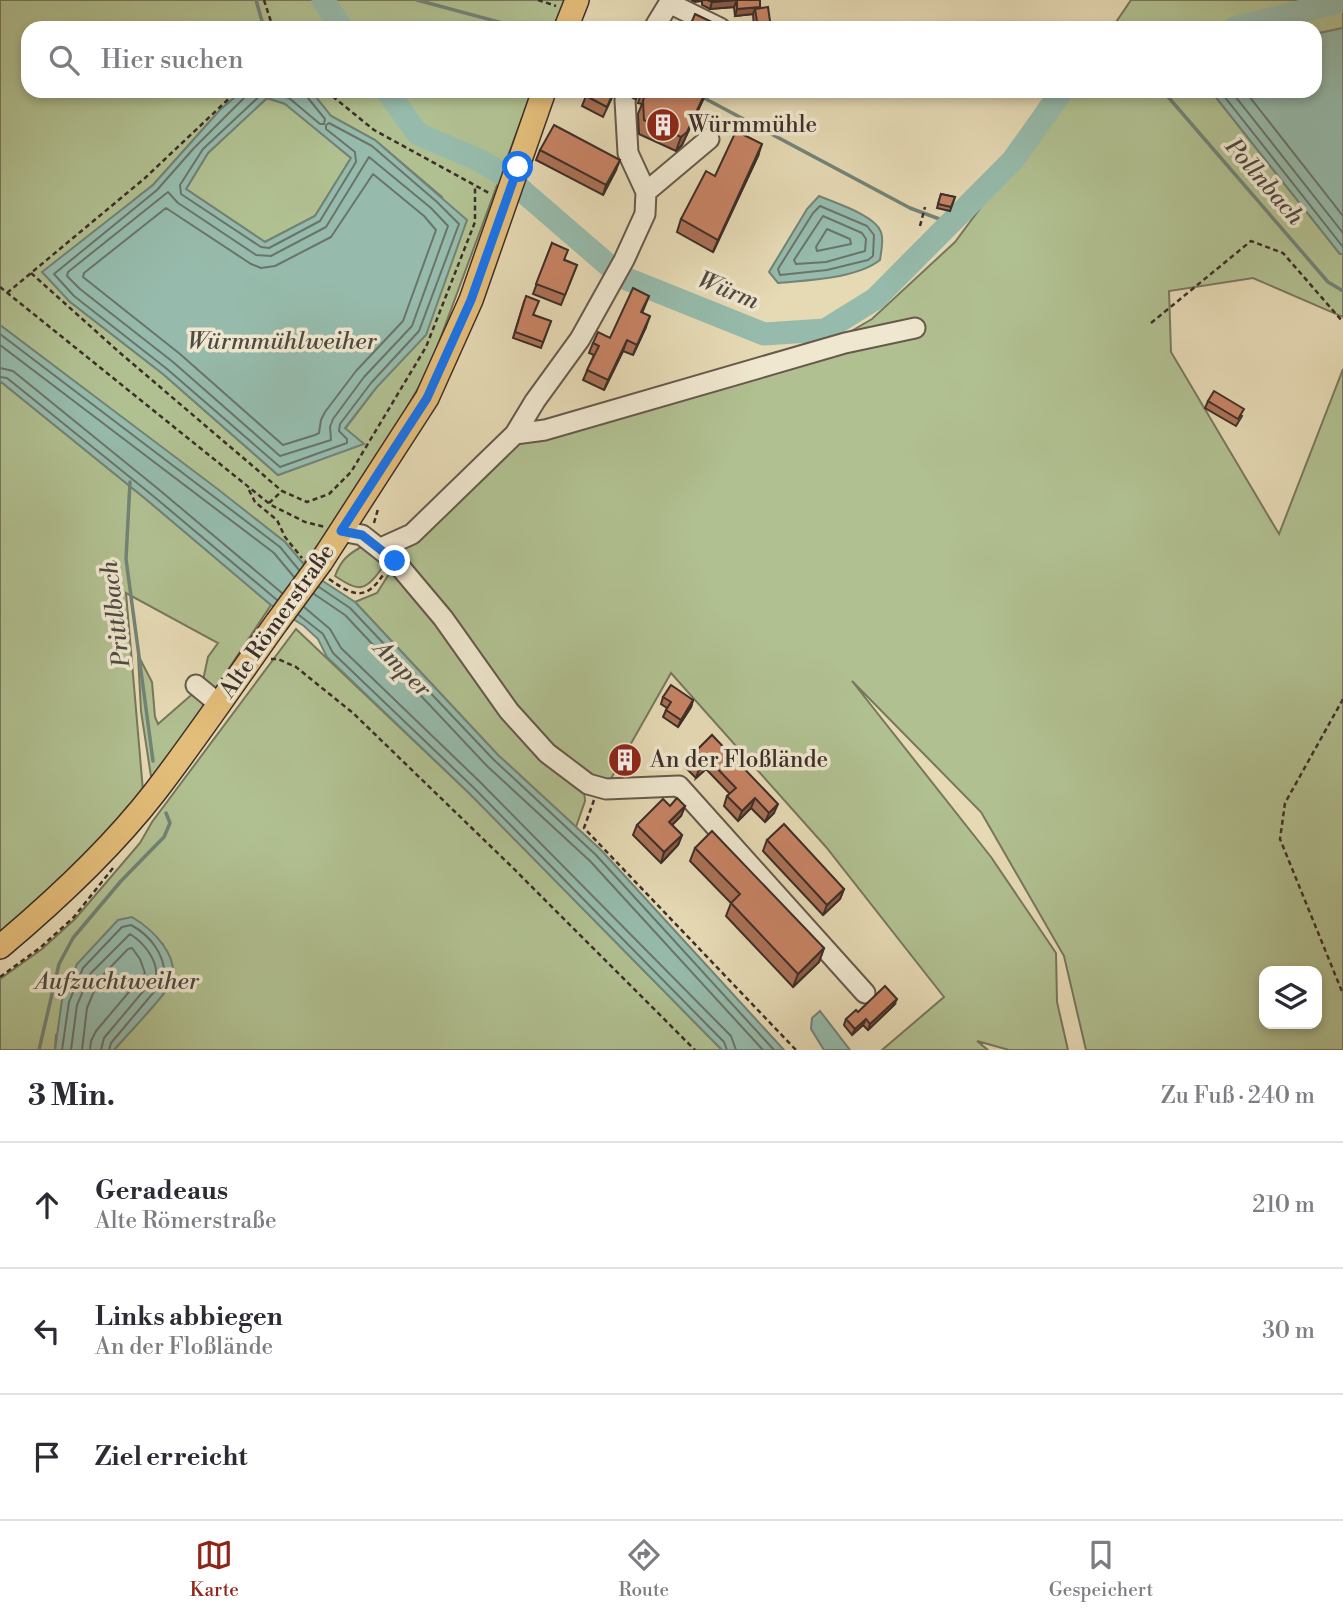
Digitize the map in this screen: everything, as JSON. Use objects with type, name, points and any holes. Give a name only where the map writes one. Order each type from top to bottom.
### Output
[{"type":"main road","points":[[569,21],[577,0]]},
{"type":"main road","name":"Alte Römerstraße","points":[[0,947],[44,910],[97,858],[154,793],[321,562],[427,398],[471,300],[542,98]]},
{"type":"street","points":[[657,21],[670,1],[707,21]]},
{"type":"street","points":[[388,554],[515,434],[535,401],[580,339],[624,260],[645,215],[646,192],[628,153],[626,98]]},
{"type":"street","points":[[646,192],[709,138]]},
{"type":"street","points":[[515,434],[545,430],[845,343],[915,328]]},
{"type":"street","points":[[341,531],[362,535],[388,554],[443,618],[509,711],[547,753],[588,784],[600,787],[679,786],[865,993]]},
{"type":"street","points":[[196,685],[219,704]]},
{"type":"path","points":[[264,0],[271,21]]},
{"type":"path","points":[[8,293],[145,177],[230,98]]},
{"type":"path","points":[[335,98],[374,130],[506,202]]},
{"type":"path","points":[[31,272],[119,352],[282,491],[307,502],[329,494],[351,472],[426,347],[475,222],[475,185]]},
{"type":"path","points":[[920,226],[925,207]]},
{"type":"path","points":[[1151,323],[1251,241],[1283,253],[1343,322]]},
{"type":"path","points":[[0,287],[269,504],[305,522],[341,531]]},
{"type":"path","points":[[247,487],[255,502],[277,520],[285,537]]},
{"type":"path","points":[[269,504],[282,491]]},
{"type":"path","points":[[342,588],[352,593],[364,594],[375,588],[388,554]]},
{"type":"path","points":[[264,659],[278,659],[296,667],[353,713],[510,864],[695,1050]]},
{"type":"path","points":[[1343,699],[1285,803],[1280,838],[1343,994]]},
{"type":"path","points":[[600,787],[586,817],[584,828],[796,1050]]},
{"type":"shaded area","points":[[0,0],[570,0],[560,21],[21,21],[21,98],[234,98],[153,185],[134,200],[69,301],[163,374],[278,475],[363,444],[345,429],[376,388],[442,197],[375,140],[331,116],[317,98],[529,98],[429,369],[355,498],[303,564],[285,542],[0,325]]},
{"type":"shaded area","points":[[1131,0],[1343,0],[1343,28],[1322,32],[1322,21],[1117,21]]},
{"type":"shaded area","points":[[267,98],[285,103],[351,158],[315,216],[265,242],[186,189],[208,153]]},
{"type":"shaded area","points":[[1062,98],[1217,98],[1340,254],[1343,254],[1343,317],[1253,278],[1169,291],[1171,352],[1279,534],[1343,369],[1343,1050],[1086,1050],[1064,956],[981,812],[852,681],[991,857],[1056,953],[1057,1002],[1068,1050],[1009,1050],[977,1041],[988,1050],[882,1050],[944,997],[826,847],[671,673],[608,784],[568,762],[533,730],[409,566],[402,551],[507,446],[793,365],[872,319],[955,242]]},
{"type":"shaded area","points":[[0,381],[271,605],[212,694],[202,685],[208,657],[218,643],[126,593],[143,791],[91,853],[0,936]]},
{"type":"shaded area","points":[[363,546],[381,560],[382,568],[371,582],[356,587],[335,576],[346,558]]},
{"type":"shaded area","points":[[397,573],[584,789],[585,801],[576,827],[498,755],[355,602],[377,593],[389,574]]},
{"type":"shaded area","points":[[296,629],[469,793],[722,1050],[114,1050],[171,984],[173,968],[163,945],[56,1035],[55,1050],[0,1050],[0,979],[42,949],[75,919],[140,843],[152,822]]},
{"type":"shaded area","points":[[138,655],[152,682],[158,724],[197,690],[208,699],[152,783],[141,711]]},
{"type":"water","points":[[1343,28],[1343,254],[1340,254],[1217,98],[1322,98],[1322,32]]},
{"type":"water","name":"Würmmühlweiher","points":[[234,98],[267,98],[317,98],[331,116],[375,140],[467,220],[426,335],[376,388],[345,428],[364,444],[278,475],[163,374],[69,301],[42,272],[153,185]],"holes":[[[267,98],[285,104],[351,158],[315,216],[265,242],[186,189],[208,153]]]},
{"type":"water","points":[[819,196],[854,210],[877,226],[882,239],[880,260],[845,275],[778,283],[769,272],[807,209]]},
{"type":"water","name":"Amper","points":[[0,325],[215,487],[285,542],[312,574],[355,602],[498,755],[601,850],[784,1050],[722,1050],[469,793],[327,657],[318,639],[304,626],[271,605],[0,381]]},
{"type":"water","name":"Aufzuchtweiher","points":[[132,917],[156,936],[168,953],[173,973],[168,989],[114,1050],[55,1050],[62,1000],[77,964],[118,920]]},
{"type":"water","points":[[820,1011],[850,1050],[824,1050],[811,1029],[812,1018]]},
{"type":"building","points":[[737,0],[760,0],[760,7],[737,9]]},
{"type":"building","points":[[768,7],[770,21],[757,21],[755,9]]},
{"type":"building","points":[[695,14],[710,21],[692,21]]},
{"type":"building","points":[[590,98],[611,98],[607,107]]},
{"type":"building","points":[[644,98],[703,98],[687,132],[681,137],[644,120]]},
{"type":"building","points":[[554,125],[620,160],[606,185],[540,150]]},
{"type":"building","points":[[736,131],[762,144],[718,240],[681,219],[706,171],[715,176]]},
{"type":"building","points":[[941,194],[955,197],[951,207],[938,204]]},
{"type":"building","points":[[552,243],[568,250],[564,260],[577,265],[565,295],[536,284]]},
{"type":"building","points":[[633,288],[649,296],[641,312],[650,316],[637,345],[627,340],[608,380],[587,370],[599,346],[593,343],[598,332],[610,338]]},
{"type":"building","points":[[526,296],[539,301],[533,315],[551,321],[543,342],[515,332]]},
{"type":"building","points":[[1214,391],[1244,409],[1238,419],[1208,401]]},
{"type":"building","points":[[671,685],[693,700],[681,720],[666,710],[671,702],[663,697]]},
{"type":"building","points":[[712,735],[778,804],[769,813],[755,798],[742,811],[727,796],[736,788],[709,760],[699,769],[689,758]]},
{"type":"building","points":[[677,798],[685,806],[669,822],[682,835],[664,852],[637,825],[663,799],[670,806]]},
{"type":"building","points":[[784,824],[844,889],[827,905],[767,840]]},
{"type":"building","points":[[712,831],[824,948],[798,974],[731,903],[740,894],[695,848]]},
{"type":"building","points":[[885,986],[897,999],[870,1024],[866,1019],[855,1029],[846,1019],[856,1010],[858,1012]]},
{"type":"waterway","points":[[256,0],[262,21]]},
{"type":"waterway","name":"Würm","points":[[323,0],[337,21]]},
{"type":"waterway","points":[[417,0],[495,21]]},
{"type":"waterway","name":"Würm","points":[[1262,21],[1343,1]]},
{"type":"waterway","name":"Würm","points":[[392,98],[418,134],[481,161],[505,176],[622,277],[764,334],[825,330],[875,299],[1013,160],[1057,98]]},
{"type":"waterway","points":[[704,98],[910,208],[950,223]]},
{"type":"waterway","name":"Pollnbach","points":[[1169,98],[1328,282],[1343,291]]},
{"type":"waterway","name":"Prittlbach","points":[[130,482],[126,559],[153,761]]},
{"type":"waterway","name":"Prittlbach","points":[[39,1050],[59,964],[73,938],[121,881],[164,837],[170,823],[166,813]]},
{"type":"place","name":"Würmmühle","points":[[663,125]]},
{"type":"place","name":"An der Floßlände","points":[[625,760]]},
{"type":"route","points":[[395,561],[362,535],[341,531],[427,398],[471,300],[518,167]]}]
